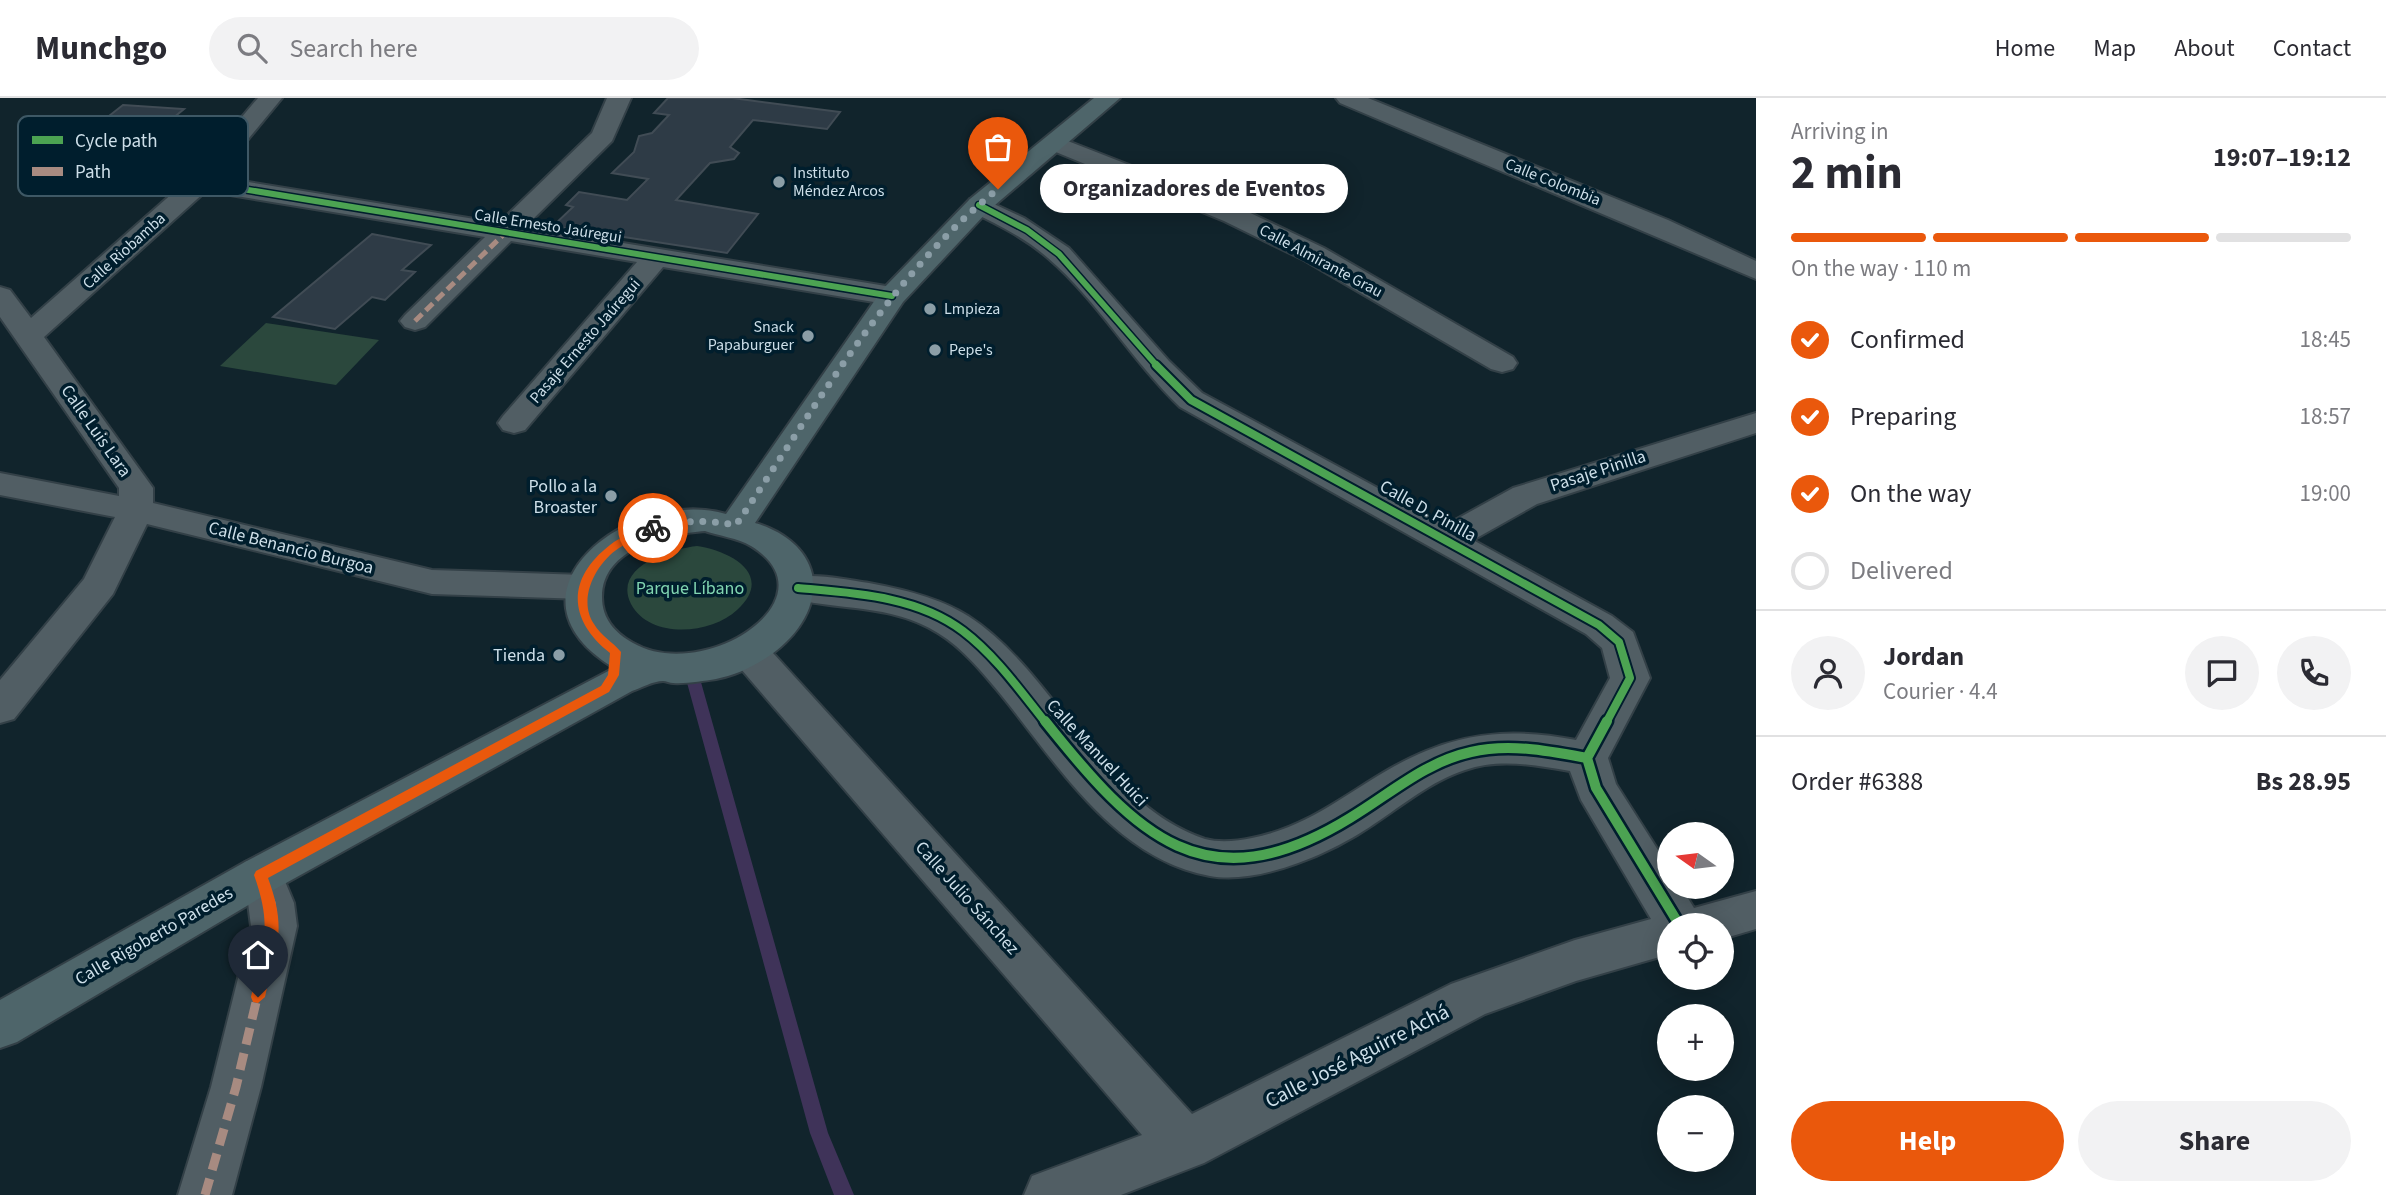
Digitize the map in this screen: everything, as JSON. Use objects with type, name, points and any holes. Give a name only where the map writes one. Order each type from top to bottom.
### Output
[{"type":"main road","points":[[736,525],[892,296],[979,205],[1055,143],[1092,102]]},
{"type":"main road","points":[[610,670],[599,638],[587,623],[582,605],[584,587],[595,565],[615,546],[642,531],[673,522],[706,520],[736,525],[761,534],[782,549],[794,567],[798,588],[792,612],[776,634],[749,652]]},
{"type":"main road","name":"Calle Rigoberto Paredes","points":[[0,1026],[610,670],[632,675],[660,667],[690,668],[721,663],[749,652]]},
{"type":"street","name":"Calle Riobamba","points":[[248,124],[270,98]]},
{"type":"street","points":[[415,321],[603,136],[619,98]]},
{"type":"street","name":"Calle Colombia","points":[[1348,98],[1659,226],[1756,271]]},
{"type":"street","name":"Calle Almirante Grau","points":[[1055,143],[1233,215],[1314,254],[1502,363]]},
{"type":"street","name":"Calle Ernesto Jaúregui","points":[[248,190],[892,296]]},
{"type":"street","name":"Calle Riobamba","points":[[28,336],[184,196]]},
{"type":"street","name":"Calle D. Pinilla","points":[[979,205],[1025,227],[1067,262],[1160,373],[1191,400],[1599,625],[1619,642],[1630,678],[1587,758]]},
{"type":"street","name":"Pasaje Ernesto Jaúregui","points":[[514,424],[656,258]]},
{"type":"street","name":"Calle Luis Lara","points":[[0,296],[136,488],[136,510]]},
{"type":"street","name":"Pasaje Pinilla","points":[[1448,540],[1525,496],[1756,422]]},
{"type":"street","name":"Calle Benancio Burgoa","points":[[0,484],[136,510],[432,582],[584,587]]},
{"type":"street","points":[[0,708],[100,585],[136,510]]},
{"type":"street","name":"Calle Manuel Huici","points":[[798,588],[903,602],[944,618],[977,642],[1106,791],[1156,836],[1203,857],[1247,859],[1324,833],[1406,778],[1454,756],[1493,747],[1554,752],[1587,758]]},
{"type":"street","name":"Calle Julio Sánchez","points":[[749,652],[1185,1145]]},
{"type":"street","points":[[1587,758],[1596,788],[1672,913]]},
{"type":"street","points":[[205,1195],[236,1087],[274,926],[271,903],[261,875]]},
{"type":"street","points":[[1734,916],[1756,910]]},
{"type":"street","name":"Calle José Aguirre Achá","points":[[1051,1195],[1185,1145],[1468,999],[1575,961],[1657,938]]},
{"type":"green space","points":[[266,323],[379,340],[336,385],[220,366]]},
{"type":"green space","name":"Parque Líbano","points":[[697,546],[723,553],[744,567],[752,586],[748,597],[726,618],[697,628],[666,628],[652,624],[640,616],[631,604],[627,591],[630,579],[637,570],[660,556]]},
{"type":"building","points":[[668,98],[732,98],[840,112],[827,129],[753,120],[730,147],[739,153],[734,159],[710,163],[676,200],[758,214],[727,253],[553,226],[573,207],[566,205],[579,192],[627,200],[648,179],[612,173],[634,152],[639,136],[652,133],[669,115],[654,113]]},
{"type":"building","points":[[123,105],[184,109],[175,116],[109,116]]},
{"type":"building","points":[[372,234],[431,245],[402,270],[415,272],[385,300],[372,297],[335,329],[273,317]]},
{"type":"waterway","points":[[690,668],[819,1133],[844,1195]]},
{"type":"marked path","points":[[415,321],[505,233]]},
{"type":"marked path","points":[[205,1195],[236,1087],[274,926],[271,903],[261,875]]},
{"type":"cycle path","points":[[248,190],[892,296]]},
{"type":"cycle path","points":[[979,205],[1027,230],[1069,263],[1158,368],[1191,400],[1599,625],[1619,642],[1630,678],[1587,758],[1596,788],[1672,913]]},
{"type":"cycle path","points":[[798,588],[853,593],[890,600],[925,611],[954,625],[993,660],[1078,762],[1122,808],[1146,828],[1172,844],[1200,856],[1214,859],[1246,858],[1295,844],[1340,824],[1421,772],[1456,756],[1489,749],[1521,748],[1587,758]]},
{"type":"way so far","points":[[653,528],[673,522],[706,520],[736,525],[892,296],[979,205],[998,189]]},
{"type":"place","name":"Instituto Méndez Arcos","points":[[779,182]]},
{"type":"place","name":"Organizadores de Eventos","points":[[998,189]]},
{"type":"place","name":"Lmpieza","points":[[930,309]]},
{"type":"place","name":"Snack Papaburguer","points":[[808,336]]},
{"type":"place","name":"Pepe's","points":[[935,350]]},
{"type":"place","name":"Pollo a la Broaster","points":[[611,496]]},
{"type":"place","name":"Tienda","points":[[559,655]]},
{"type":"route","points":[[258,997],[274,926],[271,903],[261,875],[605,689],[617,661],[615,652],[587,623],[582,605],[584,587],[595,565],[615,546],[653,528]]}]
